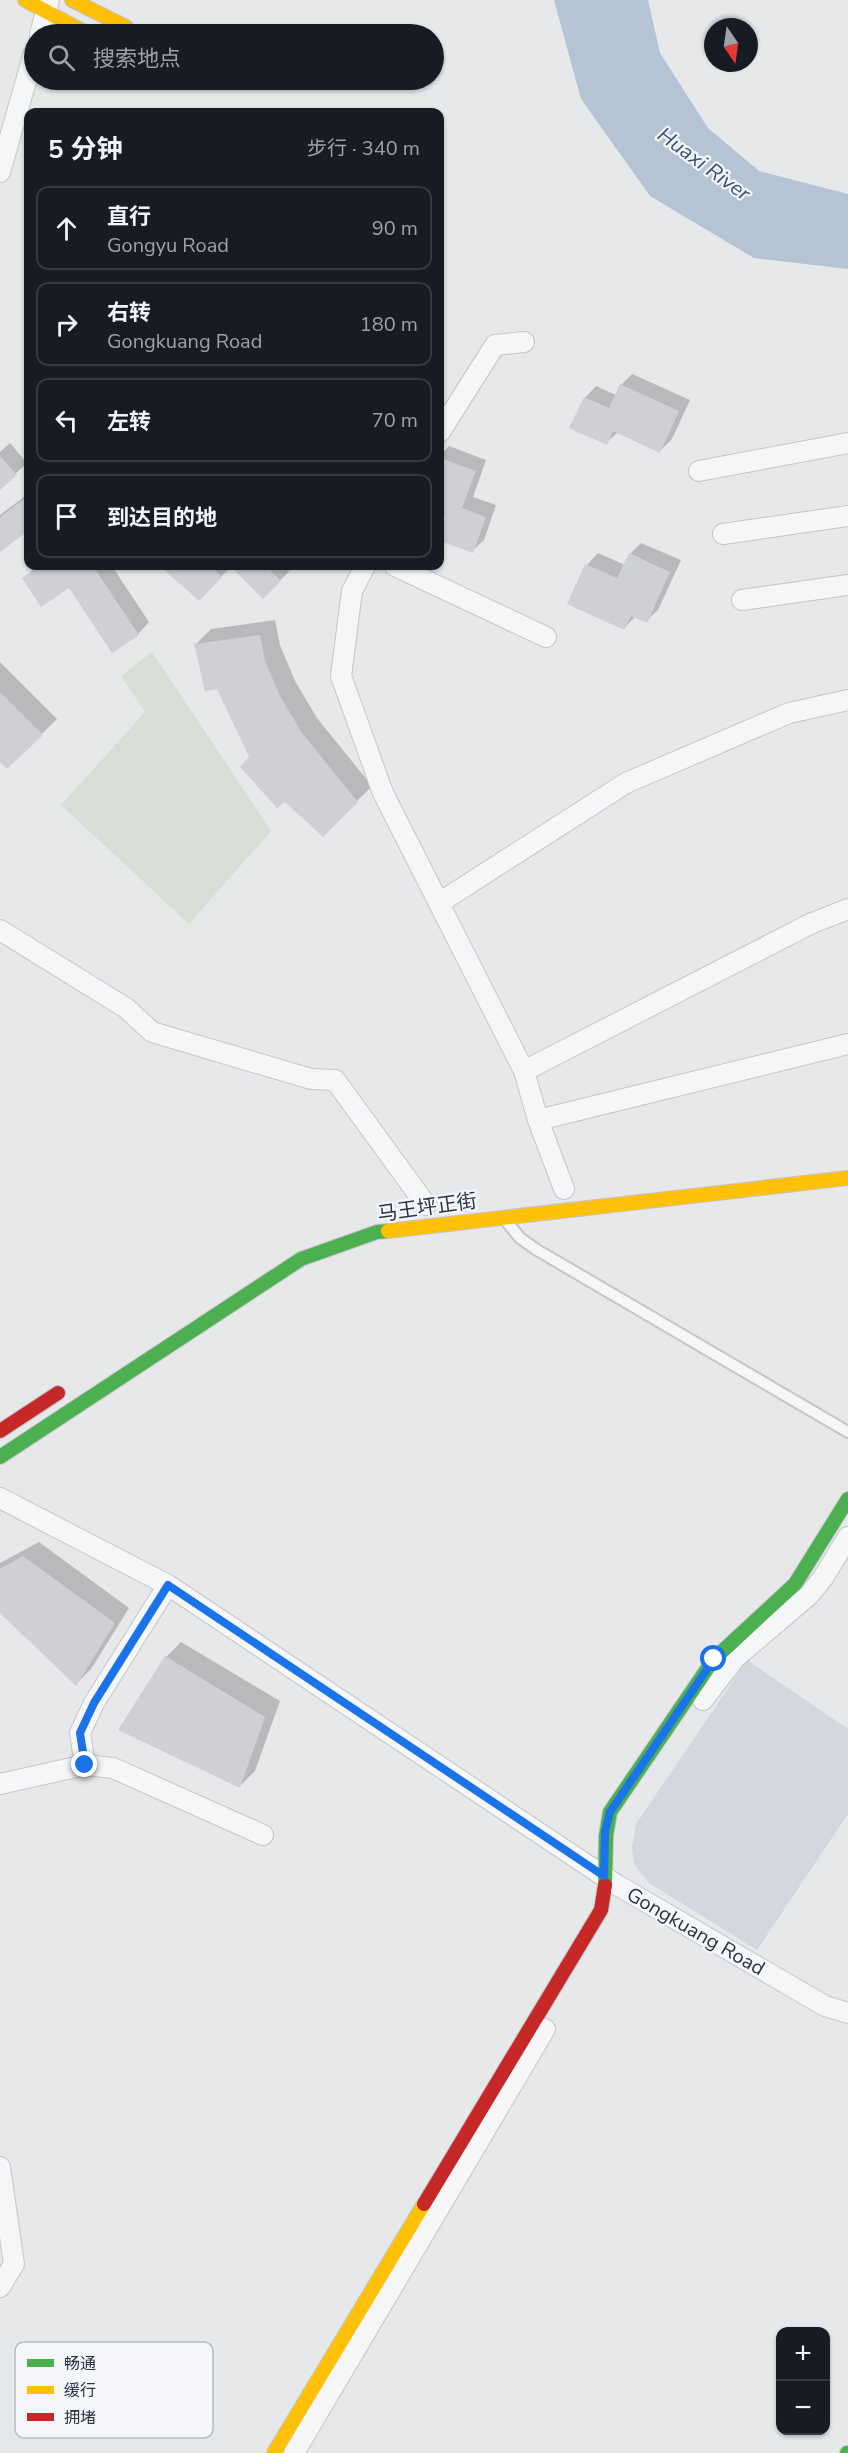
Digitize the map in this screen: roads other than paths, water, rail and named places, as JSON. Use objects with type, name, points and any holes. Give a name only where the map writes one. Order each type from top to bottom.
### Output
[{"type":"main road","points":[[25,0],[48,6],[74,24]]},
{"type":"main road","points":[[72,0],[113,24]]},
{"type":"main road","name":"马王坪正街","points":[[0,1457],[302,1259],[377,1232],[848,1178]]},
{"type":"main road","points":[[0,1431],[70,1385]]},
{"type":"main road","points":[[274,2453],[601,1910],[610,1880],[605,1833],[610,1812],[714,1659],[795,1584],[848,1499]]},
{"type":"street","points":[[43,24],[48,6]]},
{"type":"street","points":[[0,172],[24,89]]},
{"type":"street","points":[[444,426],[495,345],[524,342]]},
{"type":"street","points":[[699,471],[848,443]]},
{"type":"street","points":[[723,534],[848,516]]},
{"type":"street","points":[[363,570],[352,591],[341,676],[383,793],[524,1071],[538,1120],[564,1189]]},
{"type":"street","points":[[404,570],[546,637]]},
{"type":"street","points":[[742,600],[848,585]]},
{"type":"street","points":[[439,903],[626,783],[789,713],[848,700]]},
{"type":"street","points":[[524,1071],[810,924],[848,909]]},
{"type":"street","points":[[0,930],[126,1008],[152,1032],[311,1079],[334,1080],[426,1205]]},
{"type":"street","points":[[538,1120],[848,1044]]},
{"type":"street","name":"Gongkuang Road","points":[[0,1498],[168,1585],[610,1880],[825,2006],[848,2013]]},
{"type":"street","points":[[294,2453],[611,1919],[616,1899],[610,1880],[622,1819],[725,1669],[809,1595],[823,1578],[848,1537]]},
{"type":"street","points":[[85,1765],[80,1733],[94,1703],[168,1585]]},
{"type":"street","points":[[0,1784],[85,1765],[113,1768],[262,1835]]},
{"type":"street","points":[[0,2167],[14,2264],[0,2287]]},
{"type":"lane","points":[[503,1216],[520,1238],[537,1250],[848,1432]]},
{"type":"water","name":"Huaxi River","points":[[554,0],[648,0],[660,53],[708,128],[759,171],[848,194],[848,269],[754,258],[650,196],[581,99]]}]
